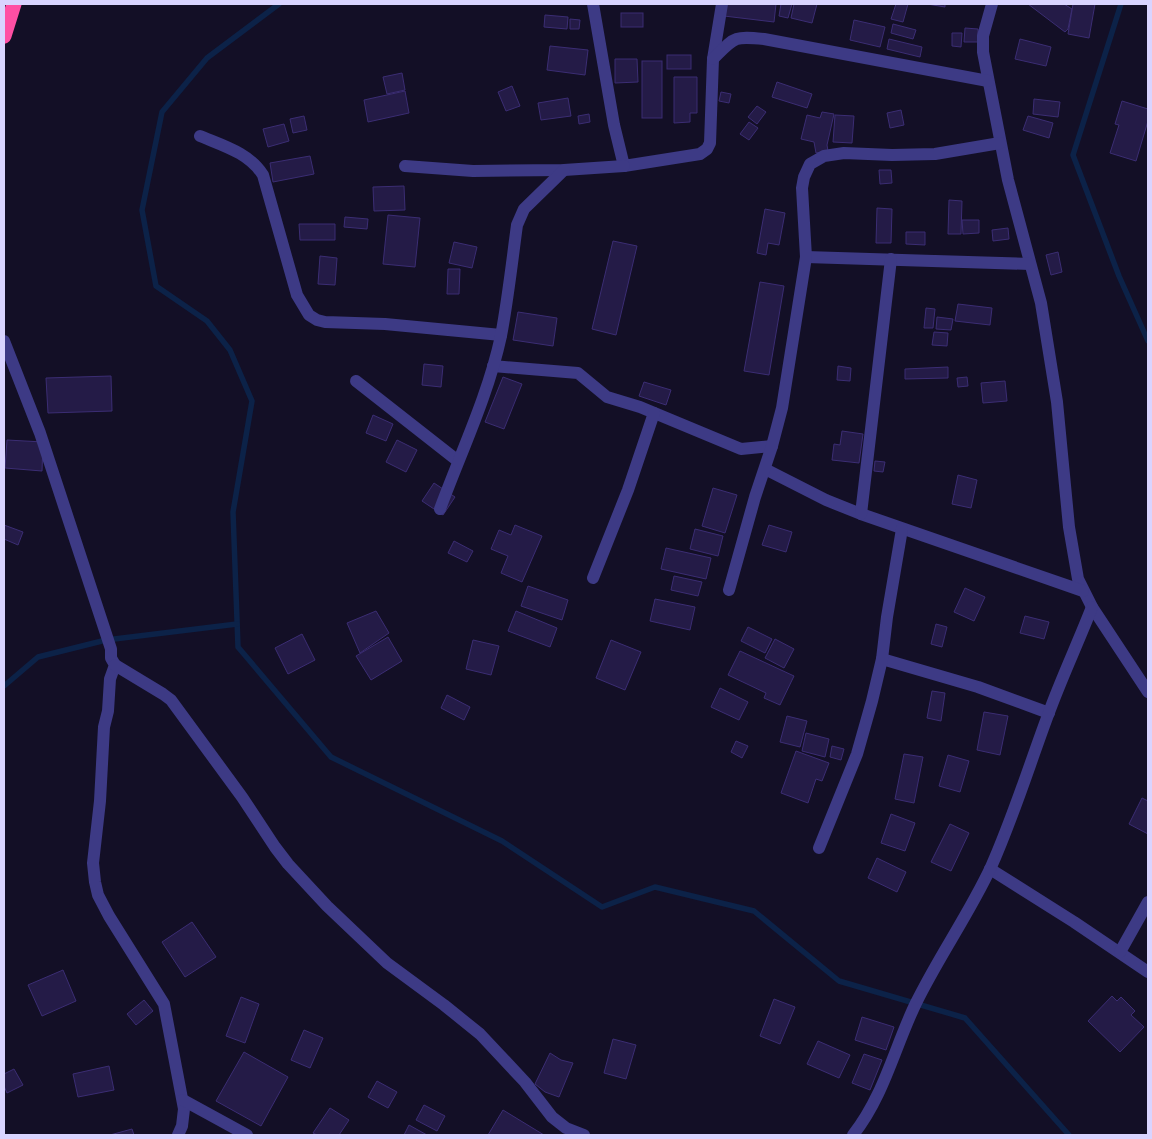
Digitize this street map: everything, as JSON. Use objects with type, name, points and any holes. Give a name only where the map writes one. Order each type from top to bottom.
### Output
[{"type":"highway","points":[[4,36],[14,4]]},
{"type":"street","points":[[593,4],[614,125],[624,166]]},
{"type":"street","points":[[405,166],[473,171],[564,170],[624,166],[700,154],[708,149],[710,143],[713,59],[722,4]]},
{"type":"street","points":[[992,4],[983,36],[983,52],[1000,143],[1041,303],[1057,402],[1069,527],[1078,579],[1092,607],[1148,692]]},
{"type":"street","points":[[713,59],[736,38],[743,37],[764,39],[988,81]]},
{"type":"street","points":[[200,136],[240,153],[256,164],[263,175],[297,295],[309,315],[317,320],[326,322],[385,324],[501,335]]},
{"type":"street","points":[[729,590],[782,408],[806,257],[802,188],[806,170],[817,159],[844,153],[935,154],[1000,143]]},
{"type":"street","points":[[440,510],[472,430],[501,335],[516,225],[524,209],[564,170]]},
{"type":"street","points":[[806,257],[1030,264]]},
{"type":"street","points":[[861,514],[891,259]]},
{"type":"street","points":[[4,341],[40,433],[115,666],[171,700],[242,797],[275,848],[327,906],[387,963],[480,1034],[525,1082],[552,1117],[566,1128],[584,1135]]},
{"type":"street","points":[[492,366],[578,373],[607,397],[654,413],[741,449],[772,446]]},
{"type":"street","points":[[356,381],[458,461]]},
{"type":"street","points":[[593,578],[628,490],[654,413]]},
{"type":"street","points":[[765,469],[826,500],[861,514],[1083,591]]},
{"type":"street","points":[[819,848],[857,754],[882,659],[902,529]]},
{"type":"street","points":[[853,1135],[862,1124],[887,1075],[907,1022],[928,979],[962,923],[990,869],[1008,827],[1049,713],[1092,607]]},
{"type":"street","points":[[882,659],[978,687],[1049,713]]},
{"type":"street","points":[[115,666],[110,679],[108,711],[104,727],[100,801],[93,863],[95,882],[98,895],[109,916],[164,1004],[182,1100],[184,1119],[178,1135]]},
{"type":"street","points":[[990,869],[1148,972]]},
{"type":"street","points":[[1120,952],[1148,902]]},
{"type":"street","points":[[182,1100],[247,1135]]},
{"type":"building","points":[[725,4],[776,4],[774,22],[724,16]]},
{"type":"building","points":[[781,4],[792,4],[788,18],[779,16]]},
{"type":"building","points":[[794,4],[817,4],[812,23],[791,18]]},
{"type":"building","points":[[896,4],[908,4],[903,22],[891,19]]},
{"type":"building","points":[[927,4],[945,4],[945,7]]},
{"type":"building","points":[[1028,4],[1064,4],[1072,9],[1068,29],[1065,32]]},
{"type":"building","points":[[1073,4],[1095,4],[1089,38],[1068,34]]},
{"type":"building","points":[[621,13],[643,13],[643,27],[621,27]]},
{"type":"building","points":[[545,15],[568,17],[567,29],[544,27]]},
{"type":"building","points":[[570,19],[580,20],[579,29],[570,29]]},
{"type":"building","points":[[854,20],[885,27],[880,47],[850,40]]},
{"type":"building","points":[[893,24],[916,30],[913,39],[891,33]]},
{"type":"building","points":[[965,28],[978,29],[978,42],[964,42]]},
{"type":"building","points":[[952,33],[962,33],[961,47],[952,46]]},
{"type":"building","points":[[889,39],[922,47],[920,57],[887,49]]},
{"type":"building","points":[[1020,39],[1051,47],[1046,66],[1015,59]]},
{"type":"building","points":[[550,46],[588,50],[585,75],[547,70]]},
{"type":"building","points":[[667,55],[691,55],[691,69],[667,69]]},
{"type":"building","points":[[615,59],[637,59],[638,82],[615,83]]},
{"type":"building","points":[[642,61],[662,61],[662,118],[642,118]]},
{"type":"building","points":[[402,73],[405,90],[387,94],[383,77]]},
{"type":"building","points":[[674,77],[697,77],[697,113],[690,113],[690,122],[674,123]]},
{"type":"building","points":[[777,82],[812,94],[807,108],[772,97]]},
{"type":"building","points":[[512,86],[520,106],[506,111],[498,92]]},
{"type":"building","points":[[405,91],[409,113],[368,122],[364,100]]},
{"type":"building","points":[[721,92],[731,94],[729,103],[719,101]]},
{"type":"building","points":[[568,98],[571,116],[541,120],[538,103]]},
{"type":"building","points":[[1034,99],[1060,102],[1058,117],[1033,114]]},
{"type":"building","points":[[1122,101],[1148,109],[1148,121],[1136,161],[1110,153],[1119,125],[1115,124]]},
{"type":"building","points":[[757,106],[766,112],[757,124],[748,117]]},
{"type":"building","points":[[901,110],[904,125],[890,128],[887,113]]},
{"type":"building","points":[[822,112],[834,114],[827,145],[828,151],[816,153],[814,142],[801,139],[807,115],[820,118]]},
{"type":"building","points":[[589,114],[590,122],[579,124],[578,116]]},
{"type":"building","points":[[835,115],[854,116],[852,143],[833,142]]},
{"type":"building","points":[[304,116],[307,130],[293,133],[290,119]]},
{"type":"building","points":[[1028,116],[1053,123],[1049,138],[1023,130]]},
{"type":"building","points":[[749,122],[758,128],[749,140],[740,134]]},
{"type":"building","points":[[284,124],[289,141],[268,147],[263,129]]},
{"type":"building","points":[[310,156],[314,174],[273,182],[270,163]]},
{"type":"building","points":[[879,170],[891,170],[892,183],[880,184]]},
{"type":"building","points":[[404,186],[405,210],[374,211],[373,187]]},
{"type":"building","points":[[949,200],[962,201],[961,234],[948,234]]},
{"type":"building","points":[[877,208],[892,209],[891,243],[876,243]]},
{"type":"building","points":[[765,209],[785,213],[779,245],[768,243],[766,255],[757,253]]},
{"type":"building","points":[[388,215],[420,218],[415,267],[383,264]]},
{"type":"building","points":[[345,217],[368,219],[367,229],[344,227]]},
{"type":"building","points":[[962,220],[979,220],[979,233],[963,234]]},
{"type":"building","points":[[299,224],[335,224],[335,240],[300,240]]},
{"type":"building","points":[[1008,228],[1009,239],[993,241],[992,230]]},
{"type":"building","points":[[906,232],[925,232],[925,245],[906,244]]},
{"type":"building","points":[[613,241],[637,246],[616,335],[592,329]]},
{"type":"building","points":[[454,242],[477,247],[472,268],[449,263]]},
{"type":"building","points":[[1058,252],[1062,272],[1051,275],[1046,255]]},
{"type":"building","points":[[320,256],[337,258],[335,285],[318,284]]},
{"type":"building","points":[[448,269],[460,269],[459,294],[447,294]]},
{"type":"building","points":[[760,282],[784,286],[769,375],[744,371]]},
{"type":"building","points":[[958,304],[992,308],[990,325],[955,321]]},
{"type":"building","points":[[926,308],[935,309],[933,328],[924,328]]},
{"type":"building","points":[[518,312],[557,318],[553,346],[513,340]]},
{"type":"building","points":[[937,317],[953,319],[951,330],[936,329]]},
{"type":"building","points":[[934,332],[948,333],[947,346],[932,345]]},
{"type":"building","points":[[424,364],[443,366],[441,387],[422,385]]},
{"type":"building","points":[[838,366],[851,368],[850,381],[837,380]]},
{"type":"building","points":[[948,367],[948,378],[905,379],[905,369]]},
{"type":"building","points":[[111,376],[112,411],[48,413],[46,378]]},
{"type":"building","points":[[503,377],[522,384],[504,429],[485,422]]},
{"type":"building","points":[[967,377],[968,386],[958,387],[957,378]]},
{"type":"building","points":[[1005,381],[1007,401],[983,403],[981,383]]},
{"type":"building","points":[[644,382],[671,390],[666,405],[639,396]]},
{"type":"building","points":[[373,415],[393,424],[386,441],[366,433]]},
{"type":"building","points":[[842,431],[863,434],[859,463],[832,460],[834,444],[840,445]]},
{"type":"building","points":[[7,440],[43,442],[42,471],[5,468]]},
{"type":"building","points":[[397,440],[417,450],[406,472],[386,462]]},
{"type":"building","points":[[875,461],[885,462],[883,472],[874,471]]},
{"type":"building","points":[[958,475],[977,480],[971,508],[952,504]]},
{"type":"building","points":[[434,483],[455,497],[443,515],[422,501]]},
{"type":"building","points":[[713,488],[737,495],[725,533],[702,526]]},
{"type":"building","points":[[4,525],[23,532],[18,545],[4,539]]},
{"type":"building","points":[[515,525],[542,536],[522,582],[501,573],[508,556],[491,549],[499,530],[511,535]]},
{"type":"building","points":[[769,525],[792,532],[786,552],[762,545]]},
{"type":"building","points":[[695,529],[723,536],[718,556],[690,549]]},
{"type":"building","points":[[454,541],[473,551],[467,562],[448,553]]},
{"type":"building","points":[[666,548],[711,558],[706,579],[661,569]]},
{"type":"building","points":[[674,576],[702,582],[698,596],[671,590]]},
{"type":"building","points":[[528,586],[568,600],[562,620],[521,606]]},
{"type":"building","points":[[965,588],[985,597],[974,621],[954,612]]},
{"type":"building","points":[[655,599],[695,607],[690,630],[650,621]]},
{"type":"building","points":[[376,611],[389,633],[360,653],[347,623]]},
{"type":"building","points":[[516,611],[557,628],[550,647],[508,631]]},
{"type":"building","points":[[1025,616],[1049,622],[1044,639],[1020,633]]},
{"type":"building","points":[[936,624],[947,627],[942,647],[931,644]]},
{"type":"building","points":[[748,627],[772,639],[765,653],[741,641]]},
{"type":"building","points":[[302,634],[315,660],[288,674],[275,648]]},
{"type":"building","points":[[388,637],[402,661],[371,680],[356,656]]},
{"type":"building","points":[[775,639],[794,649],[784,668],[765,658]]},
{"type":"building","points":[[473,640],[499,646],[491,675],[466,669]]},
{"type":"building","points":[[611,640],[641,652],[625,690],[596,678]]},
{"type":"building","points":[[740,651],[794,676],[780,705],[764,698],[766,693],[728,675]]},
{"type":"building","points":[[720,688],[748,702],[739,720],[711,707]]},
{"type":"building","points":[[932,691],[945,693],[941,721],[927,718]]},
{"type":"building","points":[[447,695],[470,707],[464,720],[441,708]]},
{"type":"building","points":[[984,712],[1008,716],[1000,755],[977,750]]},
{"type":"building","points":[[787,716],[807,721],[800,747],[780,742]]},
{"type":"building","points":[[806,733],[829,739],[825,757],[802,751]]},
{"type":"building","points":[[736,741],[748,746],[742,758],[731,752]]},
{"type":"building","points":[[832,746],[844,749],[841,760],[830,757]]},
{"type":"building","points":[[796,751],[829,763],[822,781],[816,779],[808,803],[781,793]]},
{"type":"building","points":[[904,754],[923,757],[914,803],[895,799]]},
{"type":"building","points":[[948,755],[969,761],[960,792],[939,786]]},
{"type":"building","points":[[1142,798],[1148,801],[1148,834],[1129,824]]},
{"type":"building","points":[[891,814],[915,823],[905,851],[881,843]]},
{"type":"building","points":[[950,824],[969,833],[951,871],[931,862]]},
{"type":"building","points":[[877,858],[906,872],[897,892],[868,878]]},
{"type":"building","points":[[192,922],[216,957],[185,977],[162,942]]},
{"type":"building","points":[[63,970],[76,1001],[42,1016],[28,985]]},
{"type":"building","points":[[1112,996],[1117,1001],[1121,997],[1135,1011],[1131,1015],[1144,1027],[1120,1052],[1088,1021]]},
{"type":"building","points":[[241,997],[259,1004],[245,1043],[226,1036]]},
{"type":"building","points":[[774,999],[795,1007],[780,1044],[760,1036]]},
{"type":"building","points":[[144,1000],[153,1011],[136,1025],[127,1014]]},
{"type":"building","points":[[862,1017],[894,1027],[886,1050],[855,1040]]},
{"type":"building","points":[[304,1030],[323,1038],[310,1068],[291,1060]]},
{"type":"building","points":[[613,1039],[636,1045],[626,1079],[604,1073]]},
{"type":"building","points":[[818,1041],[850,1055],[839,1078],[807,1064]]},
{"type":"building","points":[[244,1052],[288,1077],[261,1126],[216,1101]]},
{"type":"building","points":[[550,1053],[561,1060],[573,1063],[559,1097],[545,1092],[535,1084]]},
{"type":"building","points":[[864,1054],[882,1060],[870,1090],[852,1083]]},
{"type":"building","points":[[109,1066],[114,1090],[78,1097],[73,1074]]},
{"type":"building","points":[[14,1069],[23,1085],[7,1093],[4,1086],[4,1074]]},
{"type":"building","points":[[377,1081],[397,1092],[388,1108],[368,1097]]},
{"type":"building","points":[[424,1105],[445,1116],[437,1131],[416,1120]]},
{"type":"building","points":[[330,1108],[349,1120],[339,1135],[317,1135],[313,1133]]},
{"type":"building","points":[[503,1110],[544,1135],[488,1135]]},
{"type":"building","points":[[409,1125],[427,1135],[404,1135]]},
{"type":"building","points":[[132,1129],[134,1135],[110,1135]]},
{"type":"waterway","points":[[279,4],[207,58],[162,112],[142,210],[156,286],[207,321],[230,350],[252,401],[233,512],[238,647],[331,757],[502,841],[602,907],[655,887],[754,911],[839,981],[965,1018],[1069,1135]]},
{"type":"waterway","points":[[1121,4],[1073,155],[1119,276],[1148,341]]},
{"type":"waterway","points":[[4,686],[38,657],[106,640],[237,624]]}]
